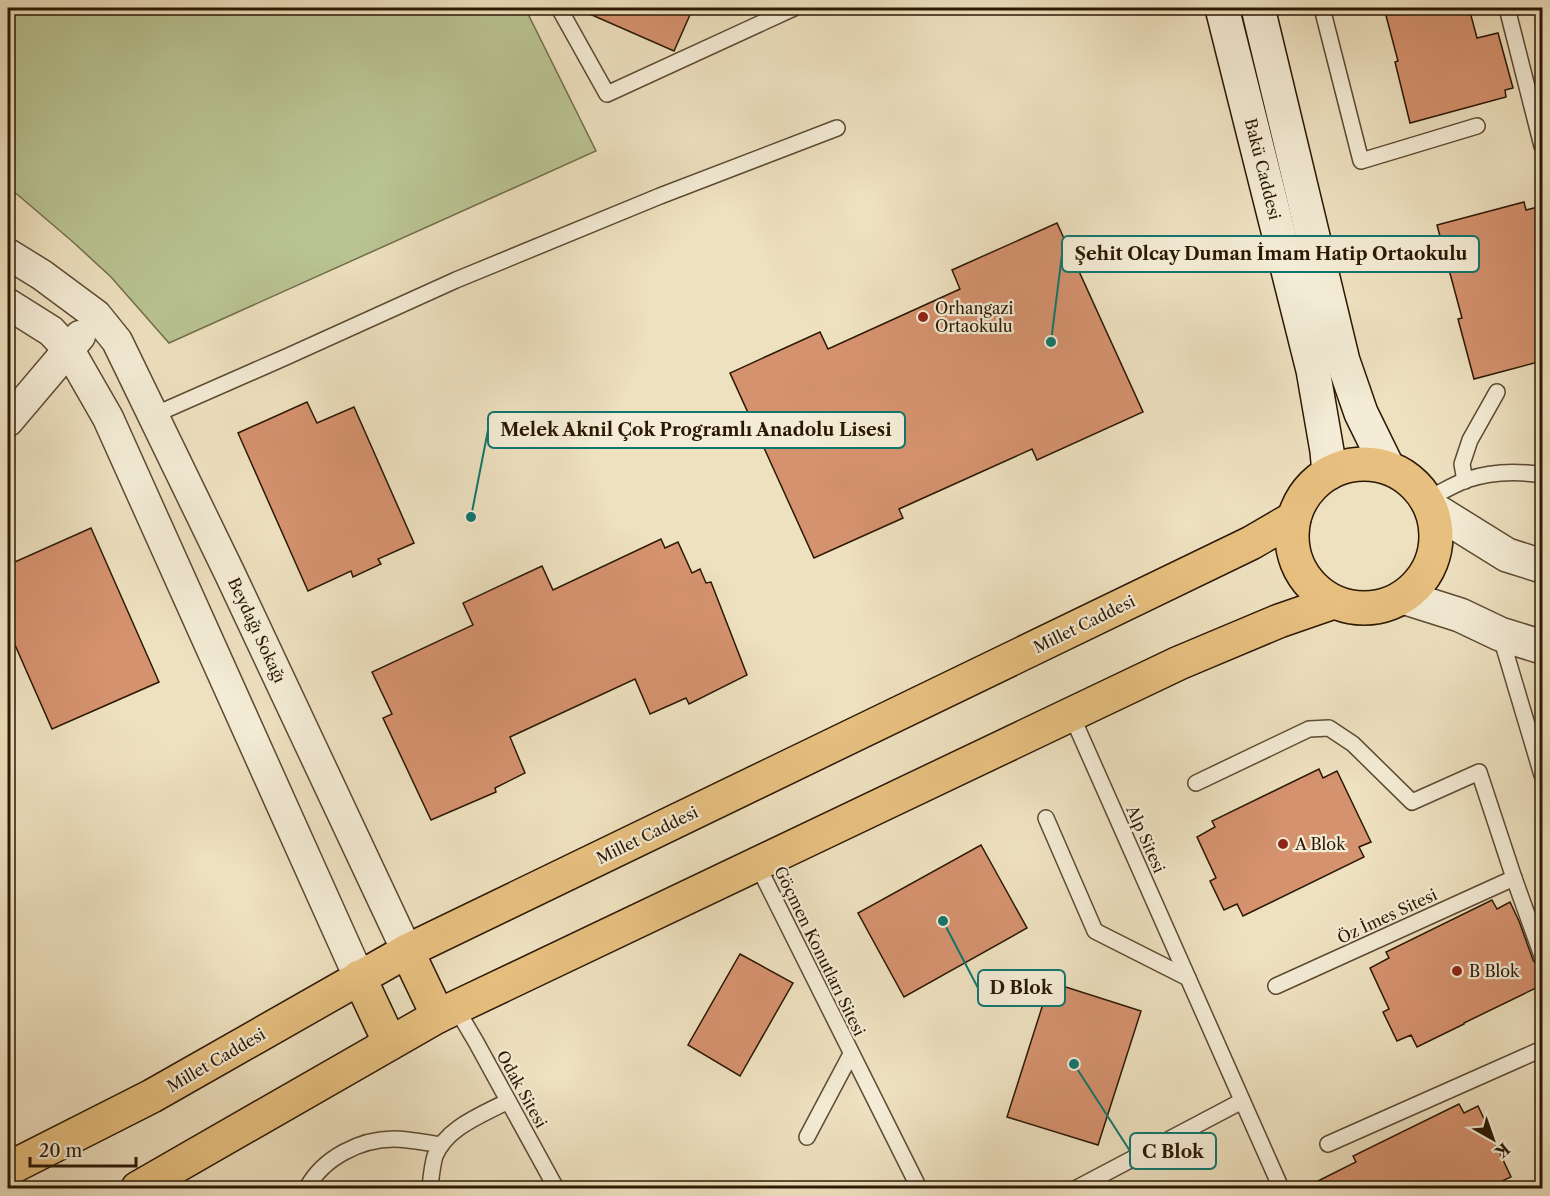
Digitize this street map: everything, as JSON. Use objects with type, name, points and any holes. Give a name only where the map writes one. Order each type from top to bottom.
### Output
[{"type":"main road","name":"Bakü Caddesi","points":[[1222,8],[1312,370],[1329,473]]},
{"type":"main road","name":"Bakü Caddesi","points":[[1258,8],[1343,361],[1361,412],[1387,466]]},
{"type":"main road","points":[[1430,504],[1437,527],[1436,548],[1428,571],[1403,597],[1392,603],[1367,608],[1342,605],[1321,594],[1304,576],[1294,553],[1292,529],[1299,505],[1311,487],[1329,473],[1349,465],[1371,463],[1387,466],[1399,473],[1430,504],[1507,555],[1542,566]]},
{"type":"main road","name":"Millet Caddesi","points":[[8,1169],[152,1096],[407,951],[1251,543],[1294,518]]},
{"type":"main road","points":[[1403,597],[1460,615],[1500,634],[1542,647]]},
{"type":"main road","points":[[138,1188],[447,1012],[1179,663],[1279,621],[1334,602]]},
{"type":"main road","points":[[407,951],[447,1012]]},
{"type":"main road","points":[[359,977],[390,1043]]},
{"type":"street","name":"Beydağı Sokağı","points":[[8,254],[42,275],[96,315],[117,341],[230,574],[407,951]]},
{"type":"street","points":[[8,304],[51,331],[69,350],[108,418],[359,977]]},
{"type":"street","points":[[8,421],[96,315]]},
{"type":"lane","points":[[559,8],[607,93],[794,8]]},
{"type":"lane","points":[[1322,8],[1361,161],[1477,126]]},
{"type":"lane","points":[[1508,8],[1542,146]]},
{"type":"lane","points":[[154,415],[456,280],[660,196],[837,129]]},
{"type":"lane","points":[[1465,481],[1462,464],[1470,440],[1497,392]]},
{"type":"lane","points":[[1430,504],[1465,481],[1495,474],[1518,473],[1542,476]]},
{"type":"lane","points":[[1500,634],[1542,775]]},
{"type":"lane","name":"Alp Sitesi","points":[[1071,714],[1281,1188]]},
{"type":"lane","points":[[1196,783],[1309,729],[1319,728],[1329,728],[1353,744],[1412,802],[1479,772],[1542,956]]},
{"type":"lane","points":[[1046,818],[1095,931],[1188,978]]},
{"type":"lane","name":"Göçmen Konutları Sitesi","points":[[757,864],[919,1188]]},
{"type":"lane","name":"Öz İmes Sitesi","points":[[1276,987],[1514,878]]},
{"type":"lane","name":"Odak Sitesi","points":[[447,1012],[508,1101],[555,1188]]},
{"type":"lane","points":[[1328,1144],[1542,1049]]},
{"type":"lane","name":"Göçmen Konutları Sitesi","points":[[807,1137],[851,1054]]},
{"type":"lane","points":[[430,1188],[436,1156],[441,1145],[449,1136],[458,1128],[508,1101]]},
{"type":"lane","points":[[1077,1188],[1242,1101]]},
{"type":"lane","points":[[307,1188],[329,1162],[359,1144],[372,1140],[395,1139],[441,1145]]},
{"type":"green space","points":[[8,8],[525,8],[596,151],[169,343],[111,277],[8,188]]},
{"type":"building","points":[[576,8],[693,8],[674,51]]},
{"type":"building","points":[[1384,8],[1469,8],[1477,38],[1498,33],[1513,88],[1505,90],[1506,97],[1410,123],[1395,62],[1398,61]]},
{"type":"building","points":[[1524,202],[1526,210],[1538,207],[1542,225],[1542,361],[1474,379],[1458,319],[1462,318],[1437,225]]},
{"type":"building","points":[[1057,223],[1143,412],[1037,460],[1032,449],[899,509],[903,518],[814,558],[730,373],[820,332],[828,349],[960,289],[952,270]]},
{"type":"building","points":[[307,402],[317,423],[354,407],[414,543],[378,559],[381,564],[353,577],[351,571],[308,591],[238,433]]},
{"type":"building","points":[[91,528],[159,682],[52,729],[8,629],[8,565]]},
{"type":"building","points":[[661,539],[665,548],[678,542],[692,573],[700,569],[706,583],[711,582],[747,675],[689,704],[686,698],[650,714],[635,679],[510,737],[525,773],[495,788],[496,792],[431,820],[383,718],[392,714],[372,672],[473,625],[463,603],[542,566],[553,590]]},
{"type":"building","name":"A Blok","points":[[1319,769],[1323,778],[1337,771],[1371,842],[1359,847],[1364,857],[1243,916],[1237,904],[1224,910],[1210,881],[1216,878],[1197,837],[1215,827],[1212,821]]},
{"type":"building","points":[[981,845],[1027,928],[904,997],[858,913]]},
{"type":"building","name":"B Blok","points":[[1492,900],[1497,909],[1510,902],[1533,960],[1536,964],[1542,965],[1542,985],[1417,1047],[1411,1035],[1397,1041],[1383,1012],[1389,1009],[1370,968],[1389,958],[1386,952]]},
{"type":"building","points":[[740,954],[793,983],[740,1076],[688,1045]]},
{"type":"building","points":[[1050,982],[1141,1011],[1098,1145],[1007,1117]]},
{"type":"building","points":[[1459,1104],[1464,1113],[1478,1106],[1511,1177],[1487,1188],[1304,1188],[1356,1162],[1353,1156]]},
{"type":"place","name":"Orhangazi Ortaokulu","points":[[923,317]]},
{"type":"place","name":"Şehit Olcay Duman İmam Hatip Ortaokulu","points":[[1051,342]]},
{"type":"place","name":"Melek Aknil Çok Programlı Anadolu Lisesi","points":[[471,517]]},
{"type":"place","name":"A Blok","points":[[1283,844]]},
{"type":"place","name":"D Blok","points":[[943,921]]},
{"type":"place","name":"B Blok","points":[[1457,971]]},
{"type":"place","name":"C Blok","points":[[1074,1064]]}]
